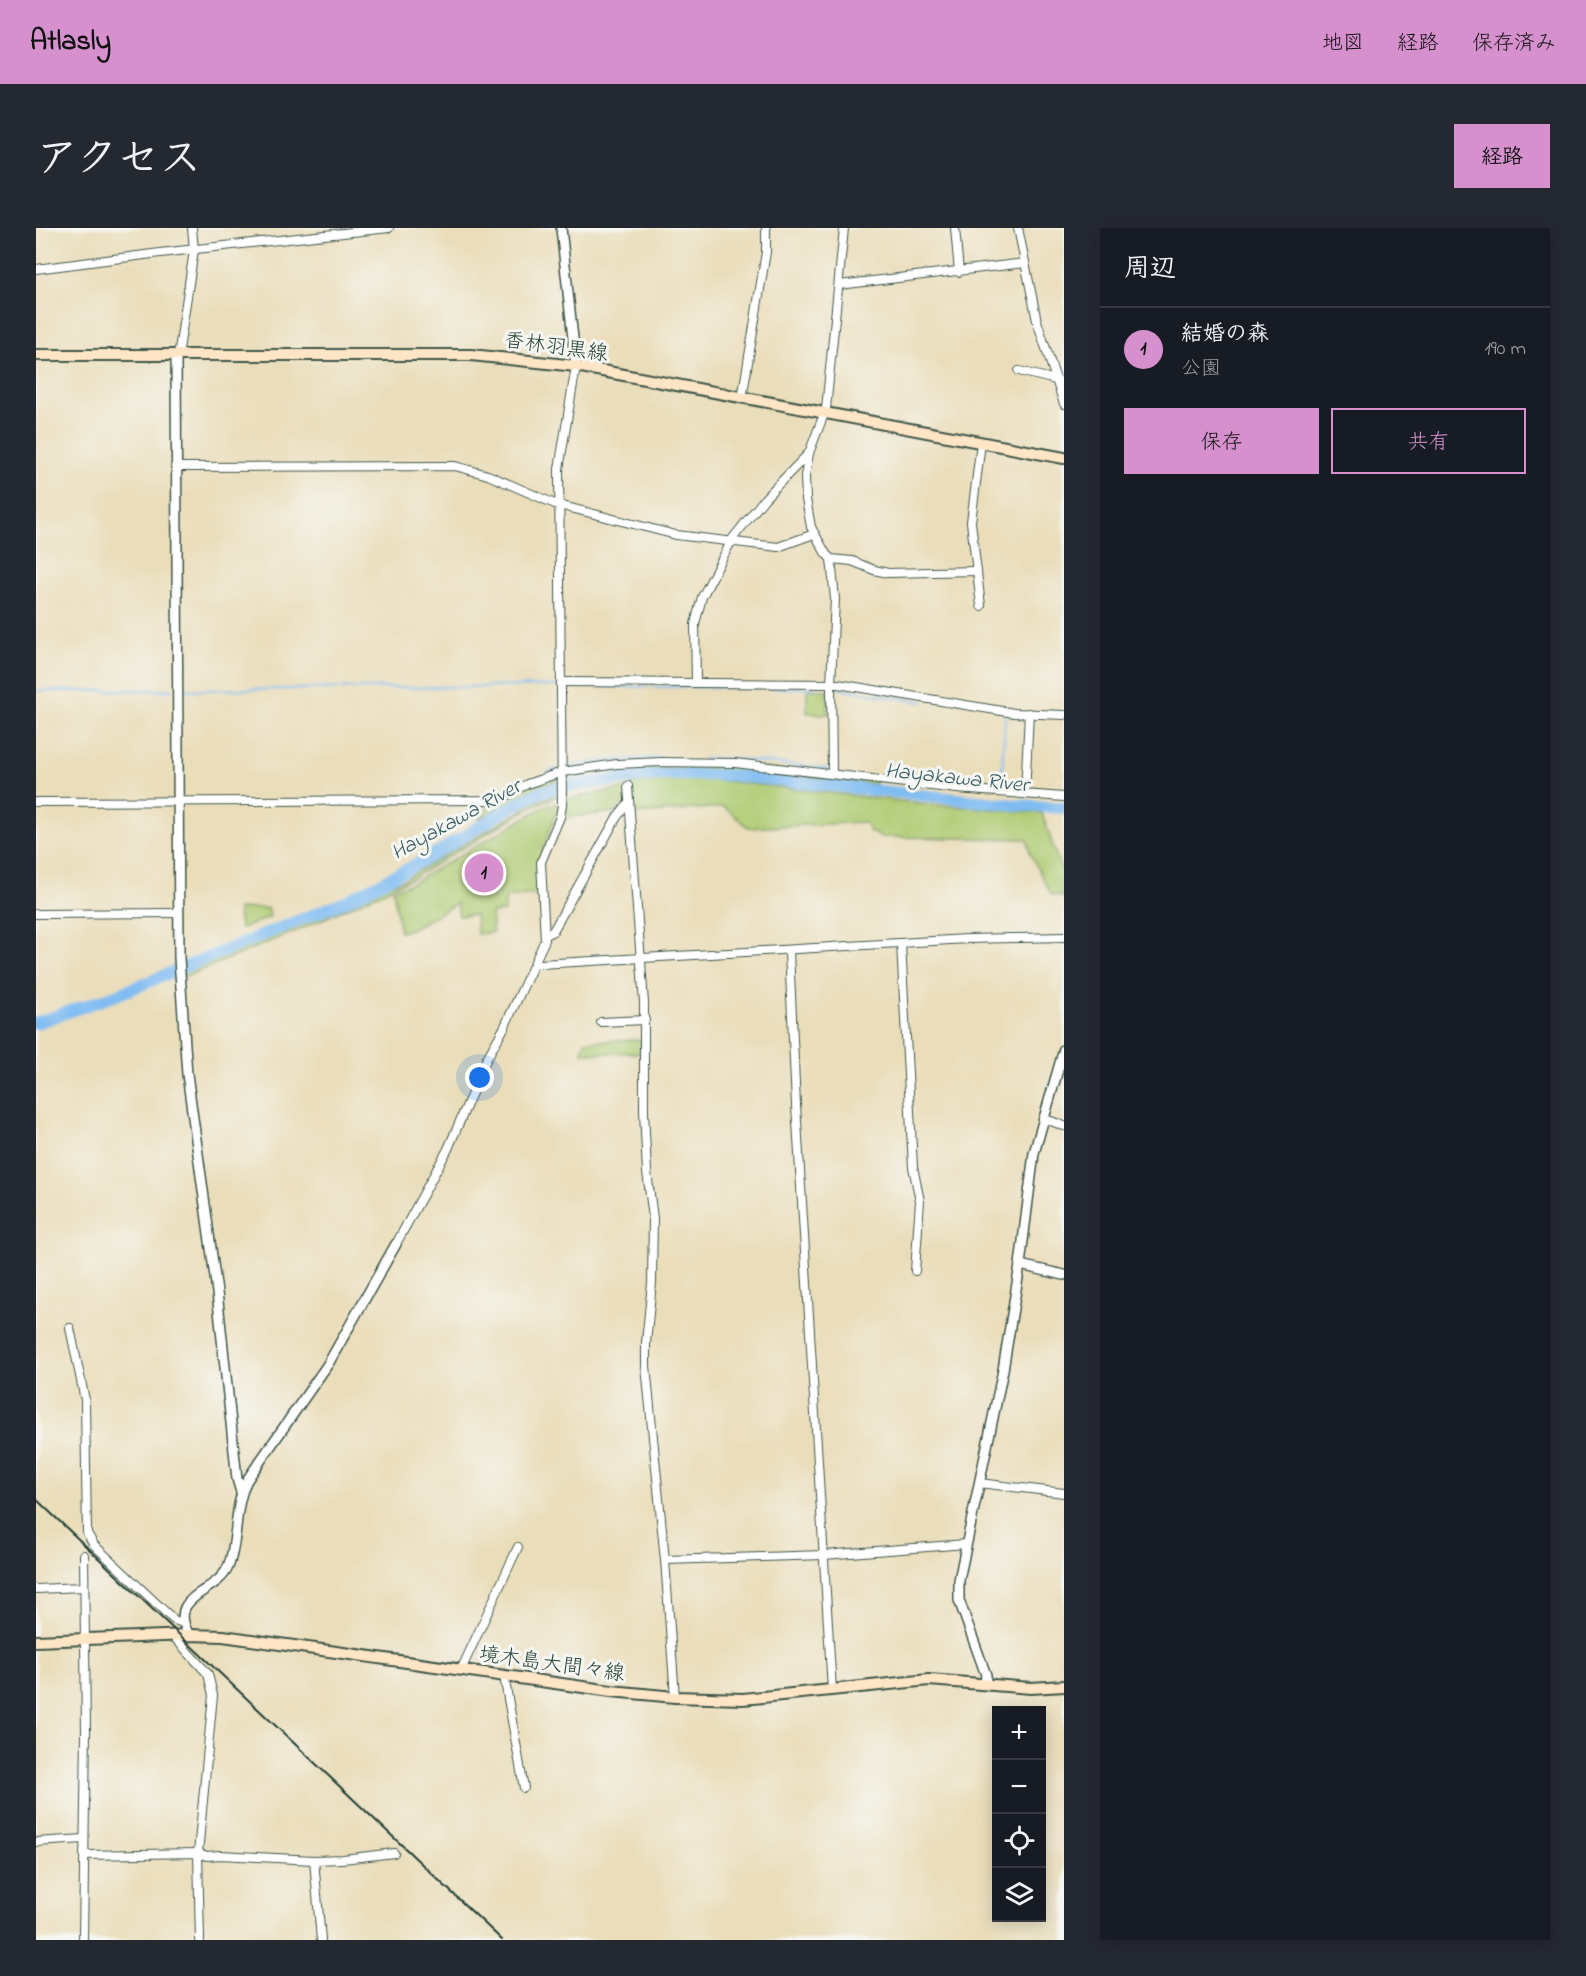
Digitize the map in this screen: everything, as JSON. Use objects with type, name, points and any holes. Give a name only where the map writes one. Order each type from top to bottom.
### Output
[{"type":"main road","name":"香林羽黒線","points":[[36,355],[471,355],[576,366],[1064,458]]},
{"type":"main road","name":"境木島大間々線","points":[[36,1641],[189,1635],[223,1636],[612,1691],[732,1700],[928,1680],[1031,1688],[1064,1686]]},
{"type":"street","points":[[192,228],[194,250],[179,350],[176,355],[179,958],[187,1074],[215,1281],[237,1479],[241,1492]]},
{"type":"street","points":[[36,269],[389,228]]},
{"type":"street","points":[[189,1635],[183,1623],[184,1613],[192,1598],[222,1577],[228,1566],[241,1492],[328,1364],[448,1149],[487,1058],[535,963],[546,934],[541,862],[560,817],[562,796],[560,461],[576,366],[561,228]]},
{"type":"street","points":[[742,399],[766,252],[766,228]]},
{"type":"street","points":[[832,774],[831,684],[835,599],[831,559],[814,534],[809,519],[805,476],[809,453],[825,414],[844,228]]},
{"type":"street","points":[[954,228],[959,272]]},
{"type":"street","points":[[1018,228],[1037,321],[1060,381],[1064,404]]},
{"type":"street","points":[[839,285],[1025,263]]},
{"type":"street","points":[[1019,371],[1060,381]]},
{"type":"street","points":[[981,443],[971,522],[981,606]]},
{"type":"street","points":[[696,683],[695,633],[697,613],[702,597],[730,542],[765,498],[809,453]]},
{"type":"street","points":[[175,467],[454,466],[488,475],[560,506],[676,535],[778,547],[814,534]]},
{"type":"street","points":[[831,559],[852,561],[884,573],[977,571]]},
{"type":"street","points":[[561,682],[831,684],[1029,713],[1064,715]]},
{"type":"street","points":[[1025,794],[1029,713]]},
{"type":"street","points":[[36,802],[494,800],[527,784],[561,774],[617,764],[661,762],[735,764],[957,789],[1064,797]]},
{"type":"street","points":[[628,786],[645,1020],[644,1112],[647,1172],[653,1218],[646,1366],[665,1560],[675,1697]]},
{"type":"street","points":[[546,934],[553,931],[617,817],[629,802]]},
{"type":"street","points":[[36,914],[178,913]]},
{"type":"street","points":[[535,963],[1064,937]]},
{"type":"street","points":[[901,944],[913,1167],[920,1201],[915,1271]]},
{"type":"street","points":[[789,951],[831,1690]]},
{"type":"street","points":[[601,1022],[645,1020]]},
{"type":"street","points":[[986,1684],[986,1675],[958,1594],[966,1545],[1003,1370],[1020,1265],[1034,1153],[1064,1049]]},
{"type":"street","points":[[1043,1118],[1064,1126]]},
{"type":"street","points":[[1020,1265],[1064,1275]]},
{"type":"street","points":[[70,1328],[85,1400],[87,1533],[94,1545],[174,1620],[183,1623]]},
{"type":"street","points":[[979,1483],[1064,1493]]},
{"type":"street","points":[[665,1560],[824,1555],[966,1545]]},
{"type":"street","points":[[461,1670],[518,1547]]},
{"type":"street","points":[[84,1555],[86,1743],[84,1940]]},
{"type":"street","points":[[36,1589],[84,1587]]},
{"type":"street","points":[[173,1636],[208,1674],[213,1695],[198,1853],[200,1940]]},
{"type":"street","points":[[504,1676],[524,1788]]},
{"type":"street","points":[[36,1842],[84,1839]]},
{"type":"street","points":[[84,1855],[198,1853],[207,1856],[314,1860],[394,1853]]},
{"type":"street","points":[[314,1860],[321,1940]]},
{"type":"green space","points":[[807,689],[828,690],[828,714],[807,713]]},
{"type":"green space","points":[[642,764],[736,765],[875,780],[875,784],[724,770],[613,771],[552,782],[524,794],[479,819],[477,815],[521,788],[555,776],[558,778],[568,774]]},
{"type":"green space","points":[[678,779],[725,781],[928,804],[1042,813],[1060,867],[1064,872],[1064,897],[1051,894],[1030,853],[1027,839],[881,837],[869,831],[865,822],[749,828],[724,807],[636,814],[634,812],[630,784]]},
{"type":"green space","points":[[627,788],[626,798],[617,812],[563,818],[566,799]]},
{"type":"green space","points":[[558,793],[558,796],[533,806],[413,878],[305,927],[187,976],[183,973],[303,924],[386,885],[403,880],[524,809],[524,806]]},
{"type":"green space","points":[[549,804],[558,804],[558,808],[538,863],[541,894],[506,897],[504,912],[491,913],[493,932],[477,934],[475,915],[459,916],[457,903],[411,929],[400,932],[393,890],[412,883]]},
{"type":"green space","points":[[268,908],[270,917],[240,929],[238,909]]},
{"type":"green space","points":[[642,1040],[641,1053],[582,1053],[585,1041]]},
{"type":"waterway","points":[[181,690],[558,686]]},
{"type":"waterway","points":[[569,686],[817,688]]},
{"type":"waterway","points":[[838,688],[923,702]]},
{"type":"waterway","points":[[36,691],[172,690]]},
{"type":"waterway","points":[[1001,790],[1005,715]]},
{"type":"waterway","points":[[567,767],[602,761],[661,758]]},
{"type":"waterway","points":[[703,759],[734,759],[828,769]]},
{"type":"waterway","points":[[548,772],[556,769]]},
{"type":"waterway","name":"Hayakawa River","points":[[36,1023],[119,994],[346,901],[428,858],[516,804],[543,791],[658,775],[729,775],[1064,808]]},
{"type":"waterway","name":"Hayakawa River","points":[[1015,801],[1016,805]]},
{"type":"railway","points":[[36,1499],[502,1940]]},
{"type":"place","name":"結婚の森","points":[[484,873]]}]
